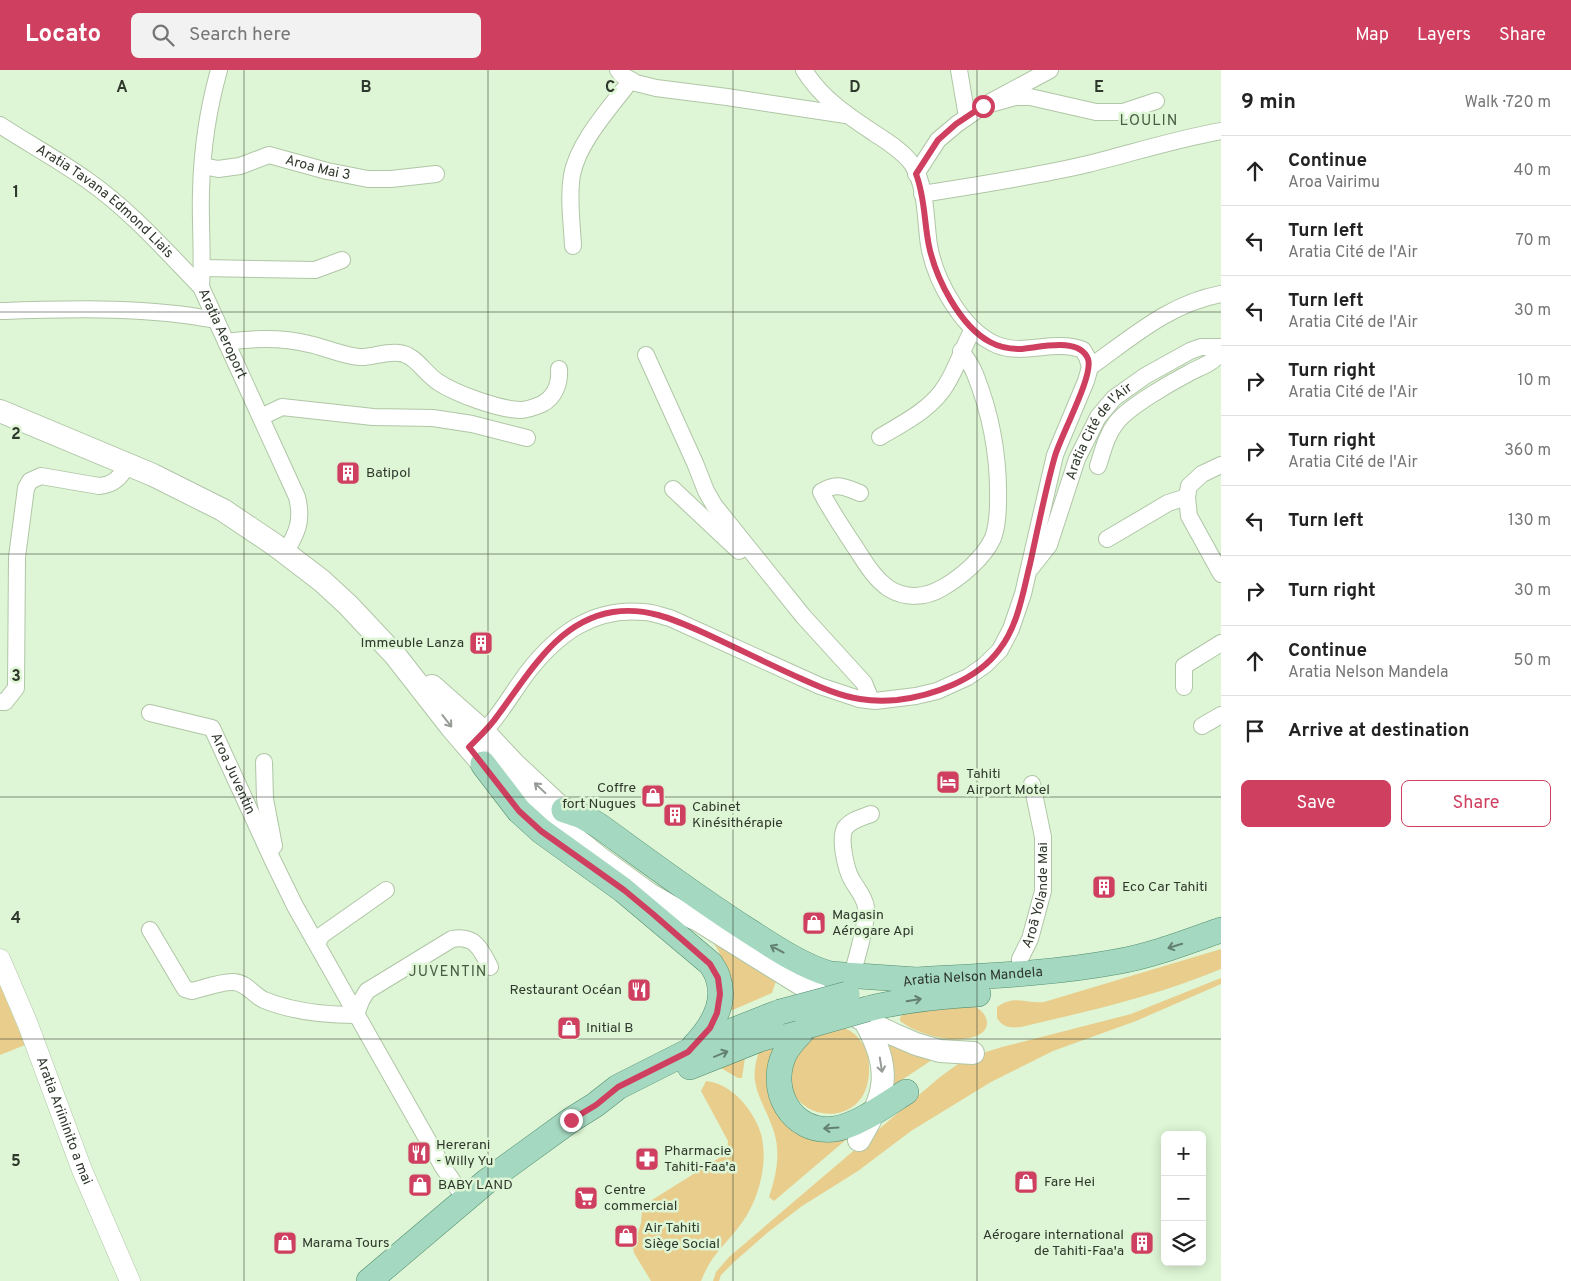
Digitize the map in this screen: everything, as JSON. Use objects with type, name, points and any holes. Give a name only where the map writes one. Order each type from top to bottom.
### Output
[{"type":"main road","points":[[0,411],[153,475],[223,510],[285,553],[322,581],[348,605],[395,655],[452,728],[479,748],[617,871],[649,894],[698,920],[800,984],[866,1015],[916,1044],[940,1051],[974,1053]]},
{"type":"main road","points":[[479,748],[514,764],[578,824],[673,898],[698,920]]},
{"type":"main road","points":[[479,748],[519,811],[541,831],[624,890],[710,964],[718,978],[720,994],[717,1013],[710,1028],[688,1052]]},
{"type":"main road","points":[[564,810],[582,816],[598,825],[686,889],[770,945],[849,984]]},
{"type":"main road","name":"Aratia Nelson Mandela","points":[[369,1281],[465,1199],[571,1120],[596,1105],[618,1087],[719,1036],[849,984],[1020,974],[1117,962],[1178,945],[1221,930]]},
{"type":"main road","name":"Aratia Nelson Mandela","points":[[596,1105],[626,1098],[670,1075],[760,1039],[807,1026],[866,1015],[899,1002],[941,996],[985,994],[1101,982],[1143,973],[1221,948]]},
{"type":"main road","points":[[859,1140],[876,1111],[883,1087],[883,1068],[866,1015]]},
{"type":"main road","points":[[807,1026],[790,1044],[784,1054],[779,1073],[780,1096],[790,1113],[798,1120],[817,1128],[828,1129],[847,1126],[906,1092]]},
{"type":"street","name":"Aratia Aeroport","points":[[219,70],[212,95],[203,166],[201,287],[297,497],[300,509],[300,522],[296,536],[285,553]]},
{"type":"street","points":[[804,70],[820,90],[846,115],[900,152],[912,164],[922,194],[929,248],[937,272],[958,310],[973,329],[988,341],[1000,346],[1018,349],[1061,345],[1074,347],[1083,350],[1090,367],[1156,319],[1198,300],[1221,294]]},
{"type":"street","points":[[959,70],[967,117]]},
{"type":"street","points":[[916,174],[938,140],[967,117],[1030,79],[1050,70]]},
{"type":"street","points":[[573,246],[570,202],[576,159],[624,75],[656,88],[846,115]]},
{"type":"street","points":[[983,106],[1014,97],[1030,97],[1096,112],[1123,112],[1156,101]]},
{"type":"street","name":"Aratia Tavana Edmond Liais","points":[[0,125],[87,180],[108,196],[157,240],[201,287]]},
{"type":"street","points":[[922,194],[1000,182],[1085,164],[1191,136],[1221,132]]},
{"type":"street","name":"Aroa Mai 3","points":[[203,166],[218,169],[240,166],[269,155],[368,180],[391,180],[436,174]]},
{"type":"street","points":[[202,268],[315,270],[342,260]]},
{"type":"street","points":[[0,311],[121,310],[216,320]]},
{"type":"street","points":[[880,437],[910,419],[932,402],[946,386],[973,329]]},
{"type":"street","points":[[226,342],[250,339],[278,339],[307,343],[360,357],[399,352],[412,358],[438,382],[452,389],[488,403],[522,410],[535,407],[547,401],[555,391],[560,379],[559,368]]},
{"type":"street","name":"Aratia Cité de l'Air","points":[[1028,571],[1049,545],[1077,459],[1098,417],[1114,398],[1144,376],[1190,352],[1201,347],[1221,347]]},
{"type":"street","points":[[860,493],[837,485],[821,492],[870,571],[880,581],[899,594],[922,596],[935,592],[969,569],[982,554],[993,538],[998,514],[995,445],[975,374],[961,352]]},
{"type":"street","points":[[1098,466],[1107,438],[1116,422],[1129,410],[1165,387],[1214,361],[1221,352]]},
{"type":"street","points":[[646,355],[706,491],[734,531],[864,683],[871,700]]},
{"type":"street","name":"Aratia Cité de l'Air","points":[[479,748],[543,653],[590,618],[612,612],[646,612],[670,618],[820,686],[859,699],[897,700],[937,691],[968,676],[1000,650],[1011,629],[1023,594],[1055,455],[1090,367]]},
{"type":"street","points":[[261,417],[282,407],[373,417],[433,418],[472,424],[527,438]]},
{"type":"street","points":[[0,702],[5,702],[16,688],[17,557],[26,488],[30,481],[41,476],[108,486],[115,482],[128,465]]},
{"type":"street","points":[[1221,465],[1202,474],[1189,486],[1187,497],[1189,516],[1201,541],[1221,574]]},
{"type":"street","points":[[674,489],[786,594]]},
{"type":"street","points":[[1107,539],[1168,503],[1187,497]]},
{"type":"street","points":[[1184,687],[1184,666],[1221,643]]},
{"type":"street","name":"Aroa Juventin","points":[[150,713],[212,728],[280,876],[356,1016],[443,1167],[465,1199]]},
{"type":"street","points":[[1202,726],[1221,715]]},
{"type":"street","name":"Aroa Juventin","points":[[264,762],[265,799],[280,876]]},
{"type":"street","name":"Aroā Yolande Mai","points":[[1020,974],[1020,959],[1030,939],[1043,891],[1043,838],[1032,784]]},
{"type":"street","points":[[849,984],[866,908],[863,896],[851,880],[845,860],[843,837],[845,828],[852,821],[872,814]]},
{"type":"street","points":[[317,943],[322,935],[386,890]]},
{"type":"street","points":[[150,930],[185,990],[192,991],[233,982],[240,983],[262,999],[292,1008],[337,1015],[356,1016],[361,1000],[367,991],[452,940],[462,938],[469,940],[481,949],[490,967]]},
{"type":"street","name":"Aratia Ariininito a mai","points":[[0,959],[27,1022],[82,1170],[130,1281]]},
{"type":"shaded area","points":[[709,937],[776,981],[772,993],[728,1012],[727,981],[724,964],[716,946]]},
{"type":"shaded area","points":[[1221,949],[1221,969],[1148,995],[1021,1027],[1008,1027],[997,1018],[997,1007],[1009,1001],[1044,1002]]},
{"type":"shaded area","points":[[1221,978],[1221,984],[1136,1021],[1053,1051],[991,1082],[911,1131],[858,1171],[802,1206],[734,1262],[721,1275],[719,1281],[713,1281],[716,1272],[729,1257],[940,1077],[958,1064],[976,1055],[1002,1047],[1131,1014]]},
{"type":"shaded area","points":[[0,985],[25,1045],[0,1055]]},
{"type":"shaded area","points":[[966,1002],[981,1011],[987,1021],[986,1028],[978,1035],[972,1037],[948,1039],[936,1037],[917,1031],[900,1021],[904,1012]]},
{"type":"shaded area","points":[[843,1028],[851,1031],[858,1038],[868,1054],[869,1073],[864,1092],[855,1105],[841,1112],[826,1114],[811,1110],[799,1100],[790,1086],[788,1068],[792,1057],[805,1039]]},
{"type":"shaded area","points":[[879,1031],[938,1056],[891,1087]]},
{"type":"shaded area","points":[[782,1034],[776,1097],[854,1133],[774,1201],[769,1197],[777,1165],[776,1140],[758,1093],[755,1069],[765,1035]]},
{"type":"shaded area","points":[[747,1044],[742,1078],[738,1078],[721,1068]]},
{"type":"shaded area","points":[[706,1081],[713,1082],[732,1092],[747,1107],[755,1120],[761,1134],[764,1158],[760,1183],[745,1218],[713,1259],[701,1281],[651,1281],[634,1253],[633,1248],[641,1223],[644,1205],[727,1153],[728,1141],[701,1091]]},
{"type":"place","name":"Batipol","points":[[348,473]]},
{"type":"place","name":"Immeuble Lanza","points":[[481,643]]},
{"type":"place","name":"Tahiti Airport Motel","points":[[948,782]]},
{"type":"place","name":"Coffre fort Nugues","points":[[653,796]]},
{"type":"place","name":"Cabinet Kinésithérapie","points":[[675,815]]},
{"type":"place","name":"Eco Car Tahiti","points":[[1104,887]]},
{"type":"place","name":"Magasin Aérogare Api","points":[[814,923]]},
{"type":"place","name":"Restaurant Océan","points":[[639,990]]},
{"type":"place","name":"Initial B","points":[[569,1028]]},
{"type":"place","name":"Hererani - Willy Yu","points":[[419,1153]]},
{"type":"place","name":"Pharmacie Tahiti-Faa'a","points":[[647,1159]]},
{"type":"place","name":"Fare Hei","points":[[1026,1182]]},
{"type":"place","name":"BABY LAND","points":[[420,1185]]},
{"type":"place","name":"Centre commercial","points":[[586,1198]]},
{"type":"place","name":"Air Tahiti Siège Social","points":[[626,1236]]},
{"type":"place","name":"Marama Tours","points":[[285,1243]]},
{"type":"place","name":"Aérogare international de Tahiti-Faa'a","points":[[1142,1243]]},
{"type":"district","name":"LOULIN","points":[[1149,121]]},
{"type":"district","name":"JUVENTIN","points":[[448,972]]},
{"type":"route","points":[[571,1120],[596,1105],[618,1087],[688,1052],[710,1028],[717,1013],[720,994],[718,978],[710,964],[653,914],[624,890],[541,831],[519,811],[469,747],[495,719],[543,653],[590,618],[612,612],[646,612],[670,618],[820,686],[859,699],[875,701],[897,700],[937,691],[968,676],[1000,650],[1011,629],[1023,594],[1055,455],[1090,367],[1083,350],[1074,347],[1061,345],[1018,349],[1000,346],[988,341],[968,325],[944,287],[937,272],[929,248],[925,207],[922,190],[916,174],[938,140],[956,124],[983,106]]}]
